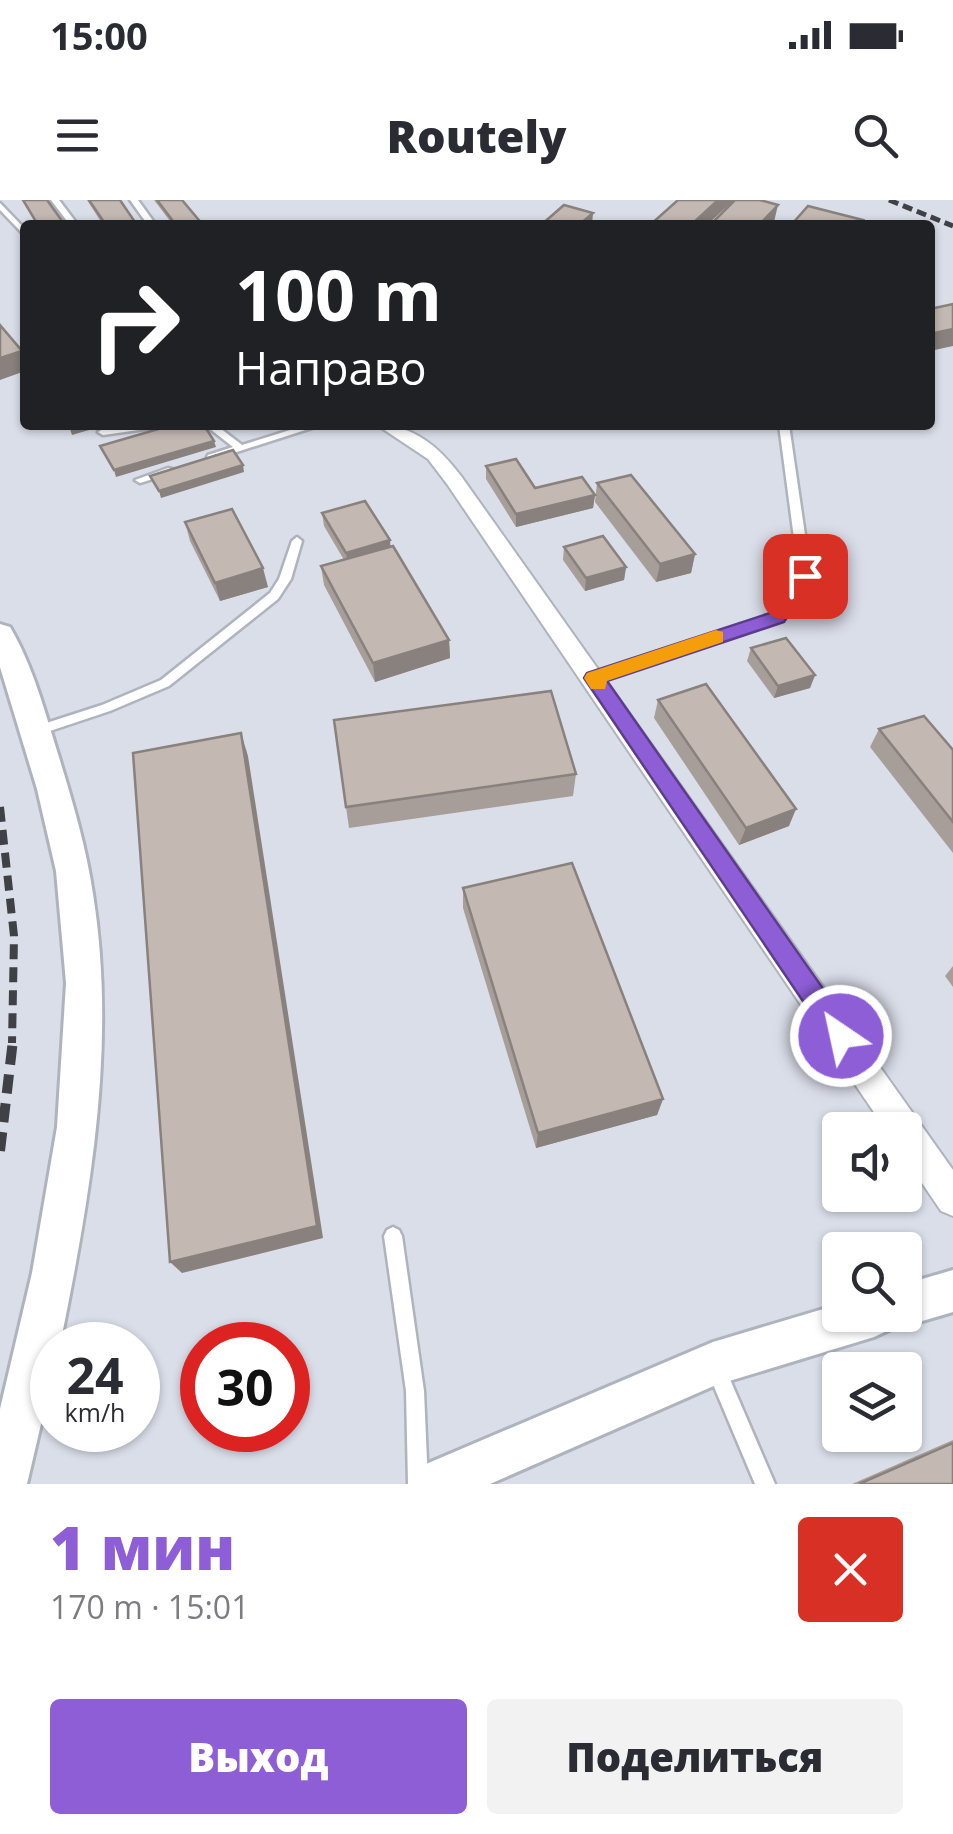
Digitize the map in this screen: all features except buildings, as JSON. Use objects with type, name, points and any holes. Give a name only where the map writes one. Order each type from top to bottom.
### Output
[{"type":"street","points":[[395,430],[435,455],[953,1198]]},
{"type":"street","points":[[0,634],[36,731],[68,850],[79,911],[84,1028],[67,1182],[29,1384],[4,1484]]},
{"type":"street","points":[[922,1301],[953,1291]]},
{"type":"street","points":[[436,1484],[713,1364],[822,1331]]},
{"type":"lane","points":[[55,200],[70,220]]},
{"type":"lane","points":[[0,205],[20,228]]},
{"type":"lane","points":[[103,432],[117,430]]},
{"type":"lane","points":[[217,430],[240,448]]},
{"type":"lane","points":[[206,459],[299,430]]},
{"type":"lane","points":[[594,678],[777,618],[805,576],[785,430]]},
{"type":"lane","points":[[140,480],[173,469]]},
{"type":"lane","points":[[36,731],[165,683],[274,596],[285,579],[297,542]]},
{"type":"lane","points":[[393,1236],[415,1391],[418,1484]]},
{"type":"lane","points":[[713,1364],[765,1484]]},
{"type":"railway","points":[[889,200],[953,226]]},
{"type":"railway","points":[[0,807],[14,936],[12,1043]]},
{"type":"railway","points":[[0,1151],[13,1040]]},
{"type":"slow traffic","points":[[598,683],[594,678],[716,637]]},
{"type":"route","points":[[805,576],[777,618],[594,678],[841,1036]]}]
